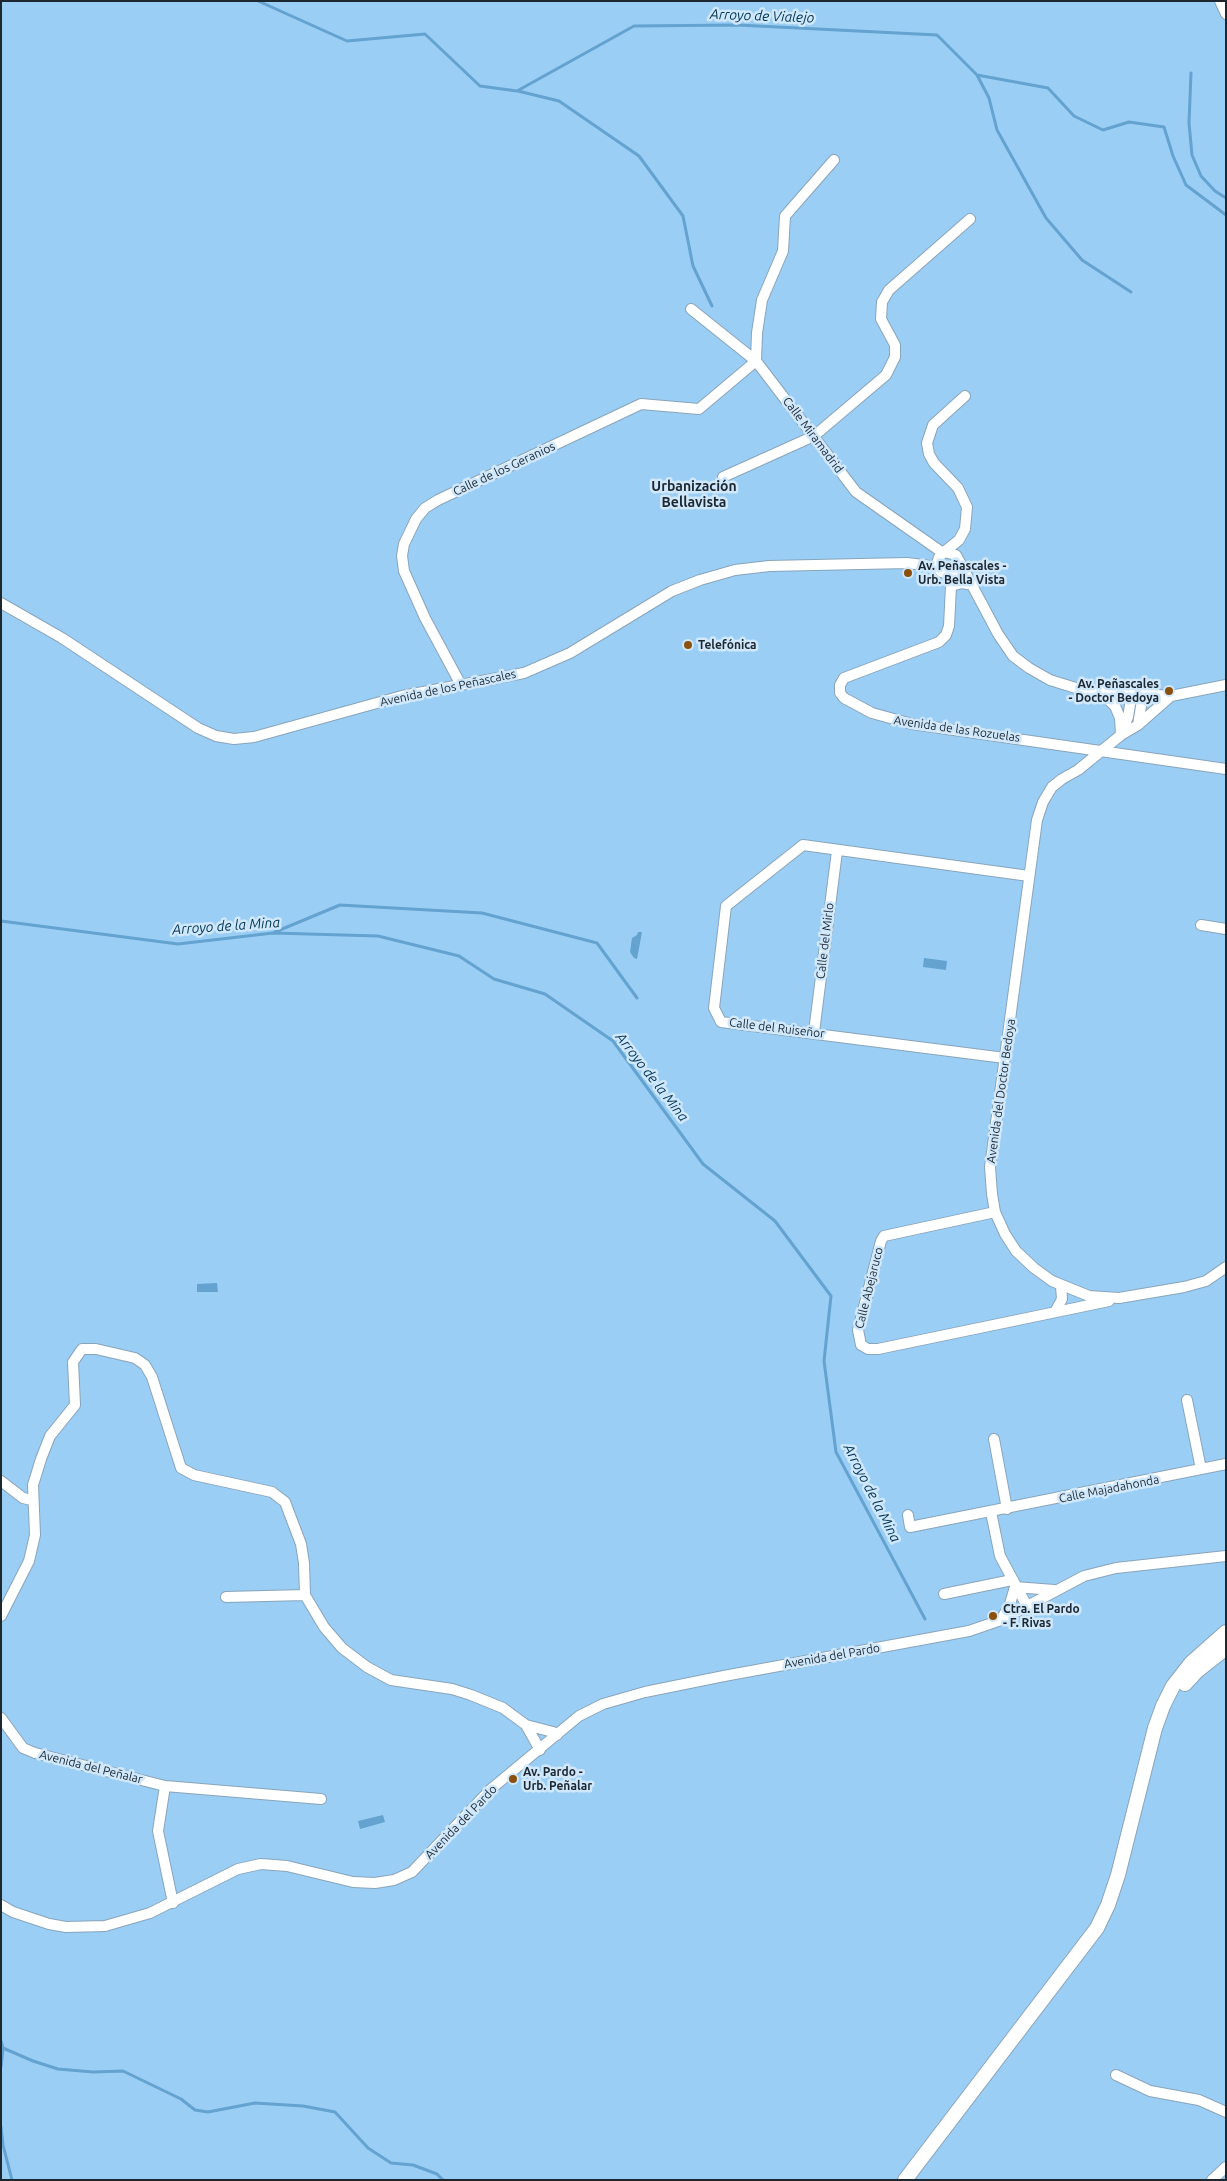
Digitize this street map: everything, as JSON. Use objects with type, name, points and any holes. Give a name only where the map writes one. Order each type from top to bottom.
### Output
[{"type":"main road","points":[[905,2180],[1097,1928],[1108,1905],[1118,1875],[1155,1728],[1173,1686],[1191,1664],[1226,1632]]},
{"type":"main road","points":[[1155,1728],[1178,1692],[1197,1671],[1226,1648]]},
{"type":"street","points":[[1220,1],[1226,14]]},
{"type":"street","points":[[756,361],[757,333],[762,300],[783,251],[785,216],[834,160]]},
{"type":"street","points":[[723,477],[814,436],[886,375],[892,365],[895,346],[881,319],[880,310],[889,290],[970,218]]},
{"type":"street","name":"Calle Miramadrid","points":[[691,309],[756,361],[856,492],[941,557]]},
{"type":"street","name":"Calle de los Geranios","points":[[461,685],[425,618],[404,571],[402,556],[404,544],[416,519],[438,500],[641,404],[699,409],[756,361]]},
{"type":"street","points":[[941,557],[959,540],[965,529],[967,507],[958,488],[934,463],[929,454],[927,443],[933,425],[965,396]]},
{"type":"street","points":[[952,574],[958,569],[959,540]]},
{"type":"street","points":[[941,557],[958,558]]},
{"type":"street","points":[[941,557],[943,573],[952,574],[970,581]]},
{"type":"street","name":"Avenida de los Peñascales","points":[[1,603],[62,638],[198,728],[216,736],[234,739],[254,737],[402,696],[524,673],[570,653],[672,591],[700,580],[735,570],[769,566],[912,563],[941,557]]},
{"type":"street","points":[[958,558],[998,634],[1013,656],[1050,680],[1074,688],[1100,692],[1171,696],[1198,693],[1226,685]]},
{"type":"street","name":"Avenida de las Rozuelas","points":[[952,574],[949,626],[946,635],[939,642],[844,678],[840,685],[840,692],[844,698],[864,710],[892,720],[1226,769]]},
{"type":"street","points":[[951,586],[970,581]]},
{"type":"street","points":[[1100,692],[1115,706],[1120,718],[1121,735]]},
{"type":"street","points":[[1121,735],[1128,717],[1132,693]]},
{"type":"street","points":[[1138,725],[1143,694]]},
{"type":"street","name":"Avenida del Doctor Bedoya","points":[[1171,696],[1138,725],[1121,735],[1057,783],[1043,802],[1037,820],[990,1167],[996,1212],[1016,1251],[1034,1268],[1061,1286],[1089,1296],[1119,1298],[1206,1281],[1226,1266]]},
{"type":"street","name":"Calle del Ruiseñor","points":[[1005,1058],[814,1032],[721,1022],[714,1008],[726,906],[803,846],[1029,876]]},
{"type":"street","name":"Calle del Mirlo","points":[[814,1032],[837,851]]},
{"type":"street","points":[[1201,925],[1226,929]]},
{"type":"street","name":"Calle Abejaruco","points":[[996,1212],[884,1236],[881,1241],[858,1330],[861,1345],[878,1349],[1119,1298]]},
{"type":"street","points":[[1056,1312],[1062,1299],[1061,1286]]},
{"type":"street","points":[[1,1616],[29,1561],[35,1535],[32,1500],[34,1482],[49,1440],[75,1406],[76,1396],[72,1366],[79,1352],[90,1348],[135,1358],[145,1365],[152,1377],[181,1468],[194,1475],[272,1492],[285,1502],[301,1544],[304,1563],[305,1595],[324,1627],[342,1648],[366,1667],[391,1680],[452,1689],[471,1695],[503,1708],[526,1724],[554,1732],[557,1735]]},
{"type":"street","points":[[1187,1400],[1201,1469]]},
{"type":"street","points":[[994,1439],[1007,1509]]},
{"type":"street","name":"Calle Majadahonda","points":[[908,1515],[910,1527],[1226,1464]]},
{"type":"street","points":[[1,1481],[23,1498],[32,1500]]},
{"type":"street","points":[[991,1512],[1000,1556],[1027,1606]]},
{"type":"street","name":"Avenida del Pardo","points":[[1,1905],[13,1912],[49,1924],[86,1927],[105,1926],[125,1922],[173,1903],[238,1869],[261,1864],[287,1866],[353,1882],[374,1883],[394,1880],[412,1872],[491,1790],[579,1716],[604,1704],[645,1692],[969,1631],[1001,1620],[1084,1576],[1116,1568],[1226,1556]]},
{"type":"street","points":[[1001,1620],[1010,1604],[1014,1584]]},
{"type":"street","points":[[944,1594],[1014,1584],[1055,1590]]},
{"type":"street","points":[[226,1597],[305,1595]]},
{"type":"street","name":"Avenida del Peñalar","points":[[1,1718],[23,1748],[35,1753],[165,1786],[321,1799]]},
{"type":"street","points":[[526,1724],[540,1750]]},
{"type":"street","points":[[165,1786],[158,1831],[173,1903]]},
{"type":"street","points":[[1116,2075],[1150,2091],[1199,2100],[1226,2112]]},
{"type":"street","points":[[1212,2180],[1226,2167]]},
{"type":"shaded area","points":[[1,1],[1226,1],[1226,2180],[1,2180]]},
{"type":"shaded area","points":[[638,932],[642,932],[637,959],[630,952],[632,938]]},
{"type":"shaded area","points":[[924,958],[947,961],[946,970],[923,967]]},
{"type":"shaded area","points":[[217,1283],[218,1292],[197,1292],[197,1284]]},
{"type":"shaded area","points":[[383,1815],[385,1822],[360,1829],[358,1821]]},
{"type":"waterway","name":"Arroyo de Vialejo","points":[[258,1],[347,41],[425,34],[480,86],[517,91],[634,26],[738,25],[937,35],[977,75],[1048,88],[1074,116],[1103,130],[1129,122],[1164,127],[1173,156],[1186,185],[1226,215]]},
{"type":"waterway","points":[[1191,73],[1189,123],[1192,155],[1201,176],[1215,191],[1226,198]]},
{"type":"waterway","points":[[977,75],[989,98],[997,130],[1046,218],[1082,260],[1131,292]]},
{"type":"waterway","points":[[518,91],[559,101],[639,156],[683,216],[693,266],[712,306]]},
{"type":"waterway","points":[[275,932],[340,905],[482,913],[597,943],[637,998]]},
{"type":"waterway","name":"Arroyo de la Mina","points":[[1,921],[178,944],[273,933],[378,936],[459,956],[494,979],[545,994],[613,1041],[703,1164],[775,1221],[831,1296],[824,1361],[836,1452],[925,1619]]},
{"type":"waterway","points":[[1,2041],[3,2048],[1,2067]]},
{"type":"waterway","points":[[3,2048],[58,2069],[93,2072],[123,2071],[181,2099],[195,2110],[208,2112],[255,2103],[303,2106],[335,2112],[368,2148],[391,2163],[413,2165],[437,2174],[443,2180]]},
{"type":"waterway","points":[[1,2127],[3,2145],[12,2180]]},
{"type":"place","name":"Av. Peñascales - Urb. Bella Vista","points":[[908,573]]},
{"type":"place","name":"Telefónica","points":[[688,645]]},
{"type":"place","name":"Av. Peñascales - Doctor Bedoya","points":[[1169,691]]},
{"type":"place","name":"Ctra. El Pardo - F. Rivas","points":[[993,1616]]},
{"type":"place","name":"Av. Pardo - Urb. Peñalar","points":[[513,1779]]},
{"type":"district","name":"Urbanización Bellavista","points":[[694,494]]}]
